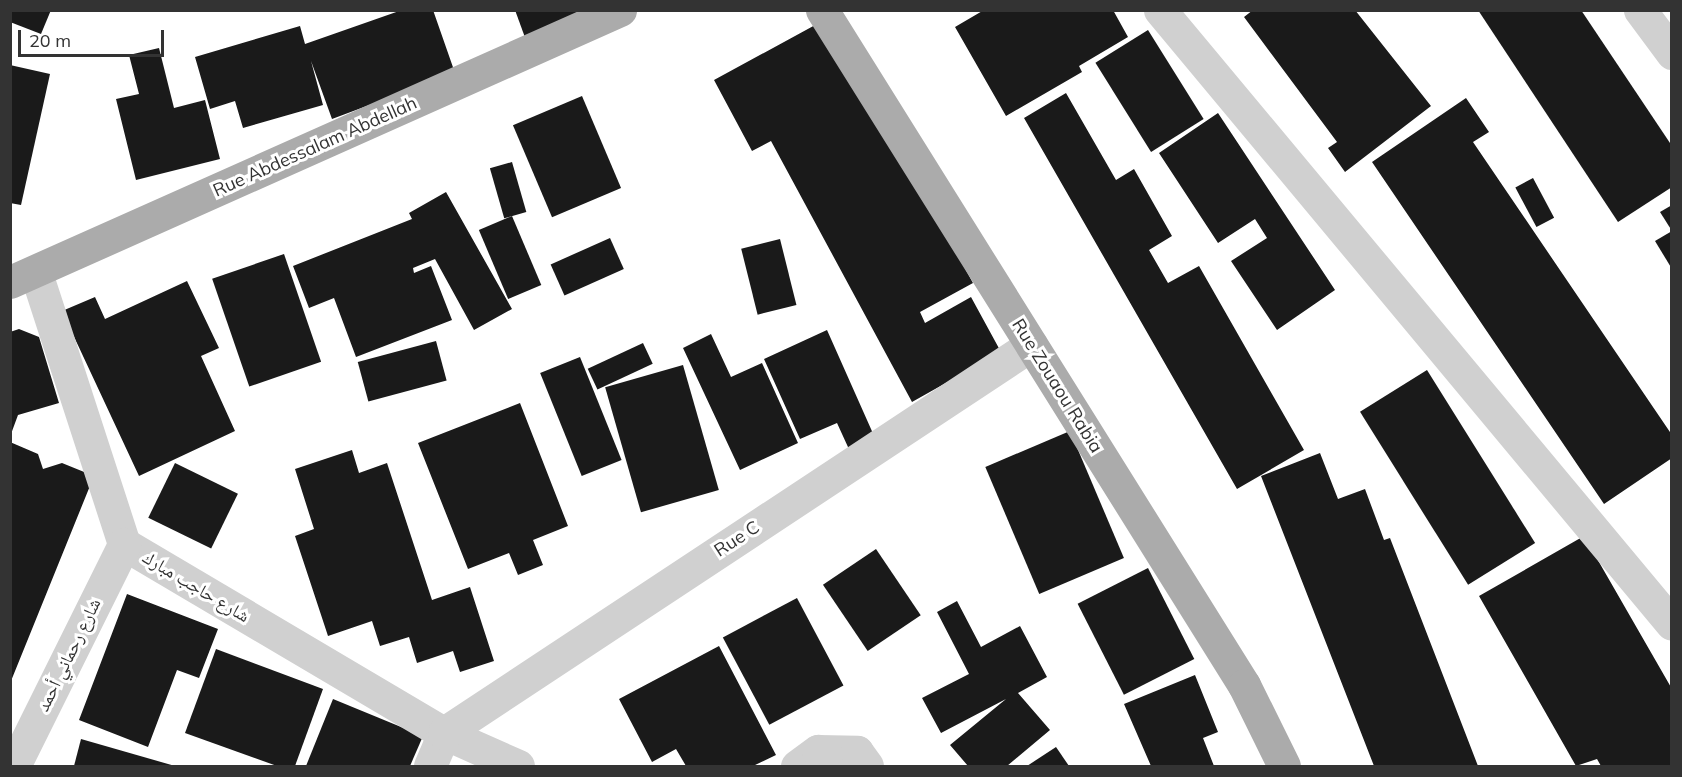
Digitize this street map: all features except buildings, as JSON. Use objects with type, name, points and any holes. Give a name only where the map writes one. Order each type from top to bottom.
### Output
[{"type":"main road","name":"Rue Abdessalam Abdellah","points":[[23,277],[620,10]]},
{"type":"main road","name":"Rue Zouaou Rabia","points":[[822,10],[1244,685],[1284,766]]},
{"type":"street","points":[[1160,10],[1671,624]]},
{"type":"street","points":[[1640,10],[1671,53]]},
{"type":"street","name":"شارع حاجب مبارك","points":[[23,277],[124,544],[444,733],[518,766]]},
{"type":"street","name":"Rue C","points":[[444,733],[1031,345]]},
{"type":"street","name":"شارع رحماني أحمد","points":[[14,766],[124,544]]},
{"type":"street","points":[[430,766],[444,733]]},
{"type":"street","points":[[797,766],[818,751],[857,752],[867,766]]}]
